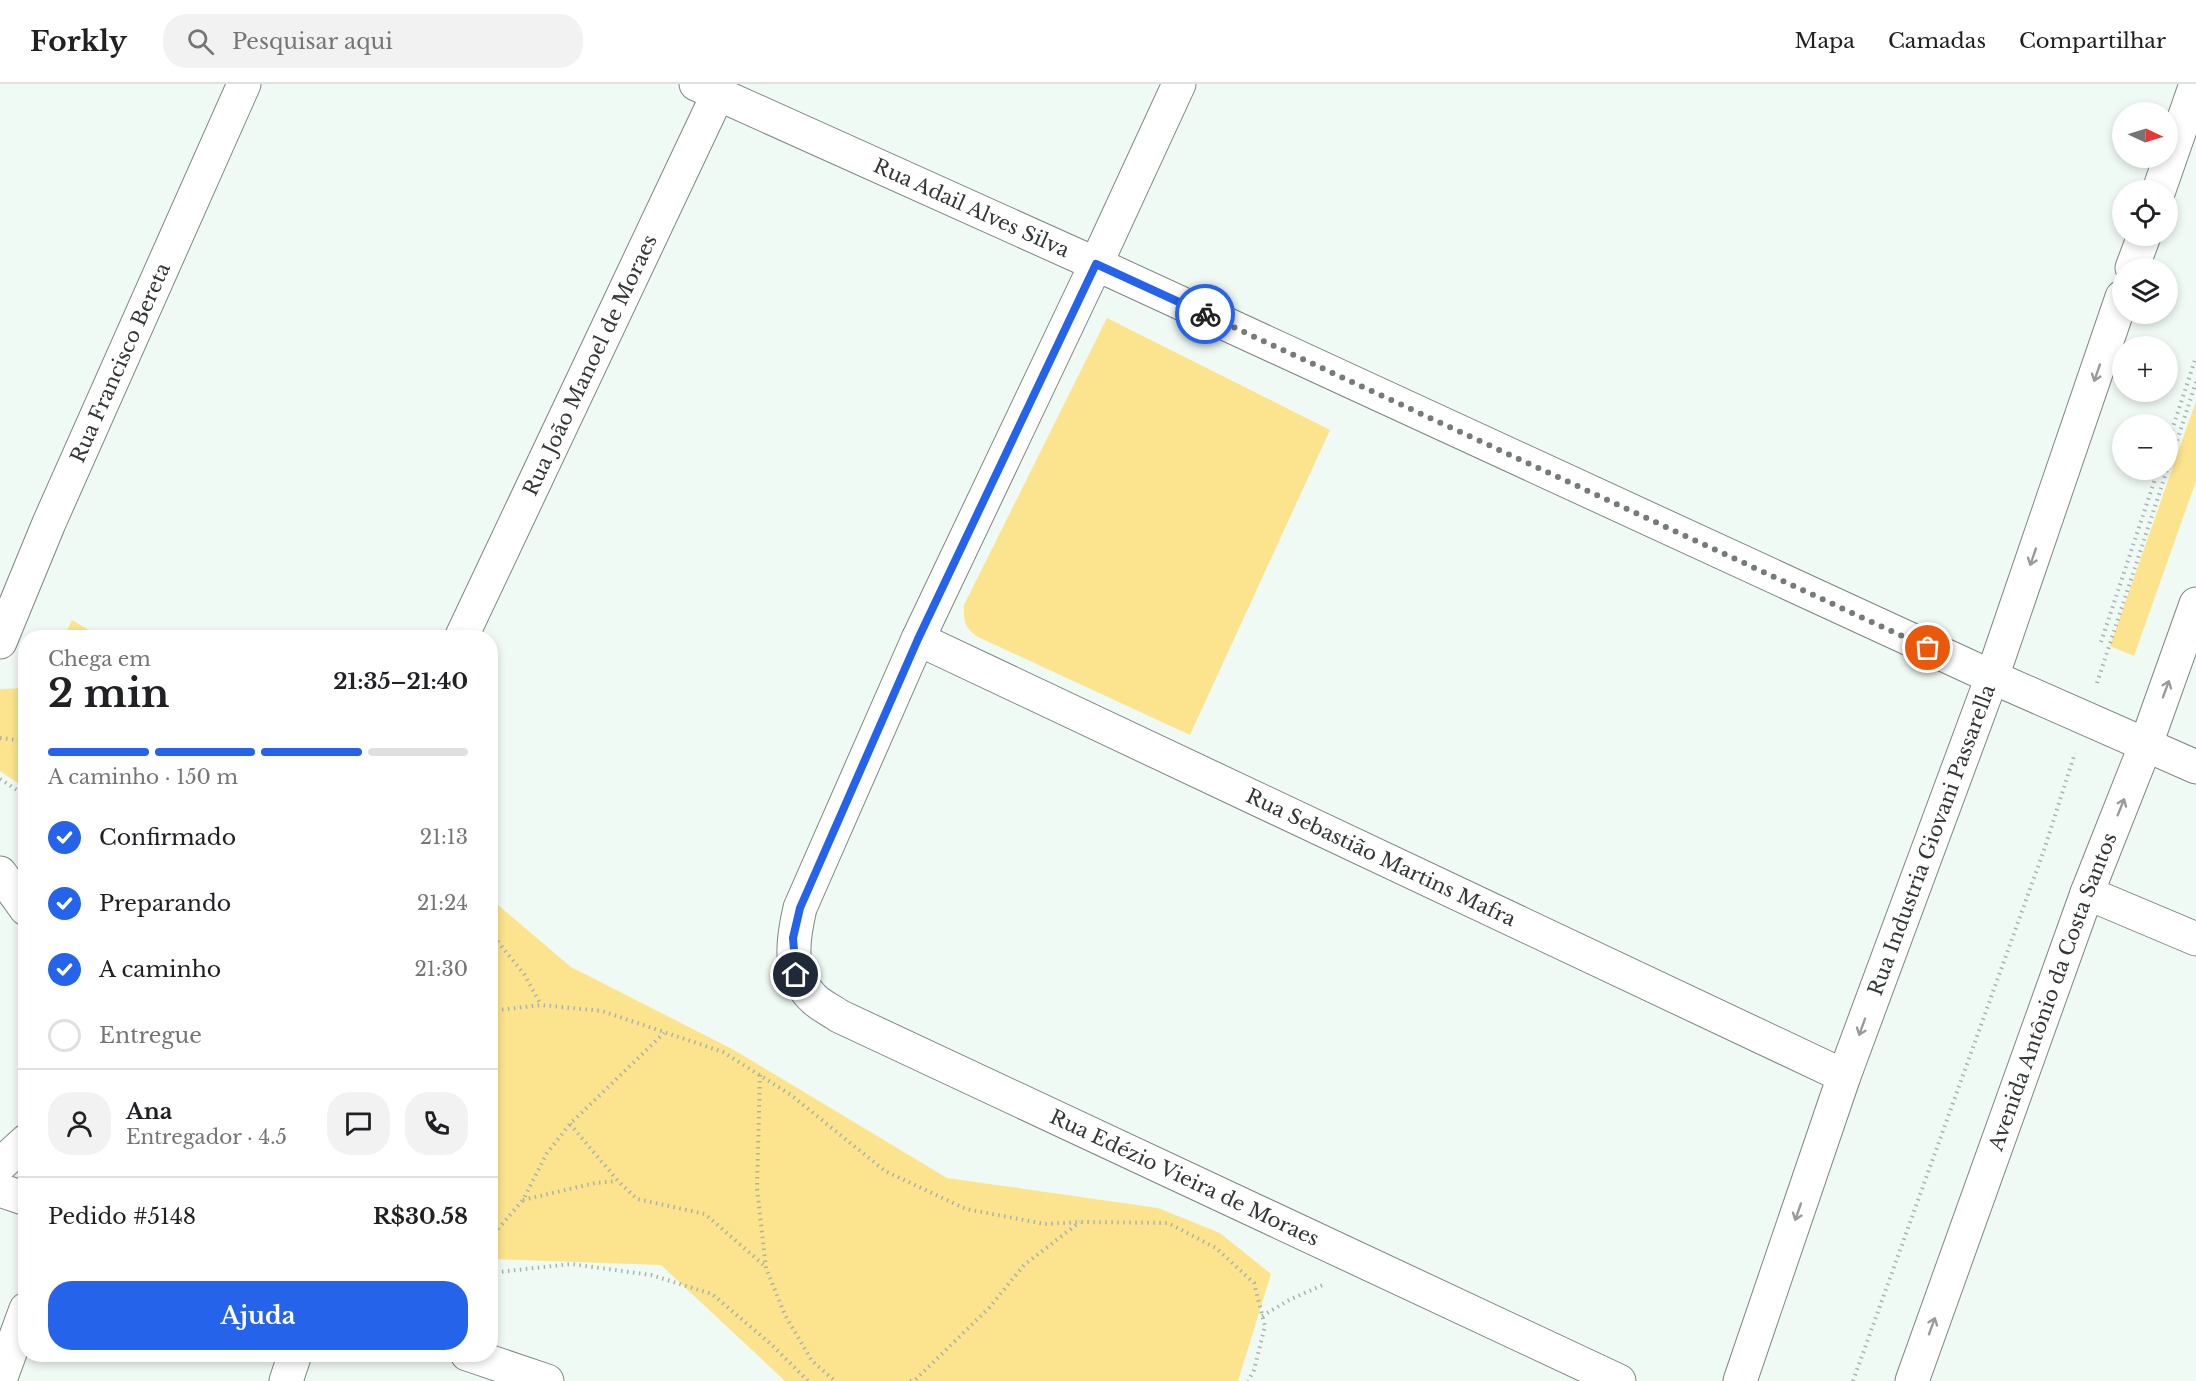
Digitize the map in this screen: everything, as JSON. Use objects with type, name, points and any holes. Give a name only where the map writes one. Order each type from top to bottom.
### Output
[{"type":"street","name":"Rua Francisco Bereta","points":[[0,642],[49,523],[244,84]]},
{"type":"street","name":"Rua Edézio Vieira de Moraes","points":[[1179,84],[918,639],[800,908],[793,938],[796,975],[812,997],[839,1016],[1619,1381]]},
{"type":"street","points":[[2162,180],[2196,84]]},
{"type":"street","name":"Rua Adail Alves Silva","points":[[707,89],[1096,264],[1992,677],[2196,767]]},
{"type":"street","name":"Rua João Manoel de Moraes","points":[[465,630],[707,89]]},
{"type":"street","name":"Rua Industria Giovani Passarella","points":[[1740,1381],[1844,1076],[1992,677],[2113,324]]},
{"type":"street","name":"Avenida Antônio da Costa Santos","points":[[1912,1381],[2087,893],[2146,744],[2196,604]]},
{"type":"street","name":"Rua Sebastião Martins Mafra","points":[[918,639],[1844,1076]]},
{"type":"street","points":[[0,873],[18,898]]},
{"type":"street","points":[[2087,893],[2196,939]]},
{"type":"street","points":[[0,1165],[18,1148]]},
{"type":"street","points":[[0,1190],[18,1196]]},
{"type":"street","points":[[0,1380],[18,1331]]},
{"type":"street","points":[[286,1381],[292,1362]]},
{"type":"street","points":[[491,1362],[547,1381]]},
{"type":"path","points":[[2177,414],[2196,357]]},
{"type":"path","points":[[2178,436],[2196,382]]},
{"type":"path","points":[[2101,642],[2155,480]]},
{"type":"path","points":[[1853,1381],[2040,861],[2163,480]]},
{"type":"path","points":[[0,738],[18,740]]},
{"type":"path","points":[[0,778],[18,790]]},
{"type":"path","points":[[498,942],[524,974],[541,1005]]},
{"type":"path","points":[[498,1010],[541,1005],[602,1011],[723,1052],[791,1095],[885,1171],[966,1209],[1045,1224],[1168,1223],[1216,1248],[1254,1283],[1265,1326],[1254,1370],[1248,1381]]},
{"type":"path","points":[[498,1229],[523,1200],[547,1153],[570,1124],[664,1033]]},
{"type":"path","points":[[760,1076],[757,1188],[766,1268],[785,1316],[812,1361],[835,1381]]},
{"type":"path","points":[[570,1124],[618,1181],[637,1199],[705,1214],[766,1268]]},
{"type":"path","points":[[523,1200],[596,1183],[618,1181]]},
{"type":"path","points":[[910,1381],[915,1380],[989,1308],[1024,1265],[1081,1222]]},
{"type":"path","points":[[1262,1316],[1291,1299],[1327,1284],[1344,1252]]},
{"type":"path","points":[[498,1271],[571,1264],[651,1275],[712,1294],[772,1344],[808,1381]]},
{"type":"shaded area","points":[[1107,318],[1330,430],[1190,735],[978,637],[968,627],[964,615],[964,605]]},
{"type":"shaded area","points":[[2196,401],[2196,481],[2134,656],[2110,646],[2168,480],[2178,480],[2178,452]]},
{"type":"shaded area","points":[[72,620],[89,630],[67,630]]},
{"type":"shaded area","points":[[18,688],[18,783],[0,771],[0,689]]},
{"type":"shaded area","points":[[498,905],[571,967],[734,1050],[947,1178],[1158,1208],[1220,1233],[1271,1274],[1238,1381],[785,1381],[661,1265],[498,1259]]},
{"type":"way so far","points":[[1205,314],[1928,648]]},
{"type":"route","points":[[796,975],[793,938],[800,908],[918,639],[1096,264],[1205,314]]}]
